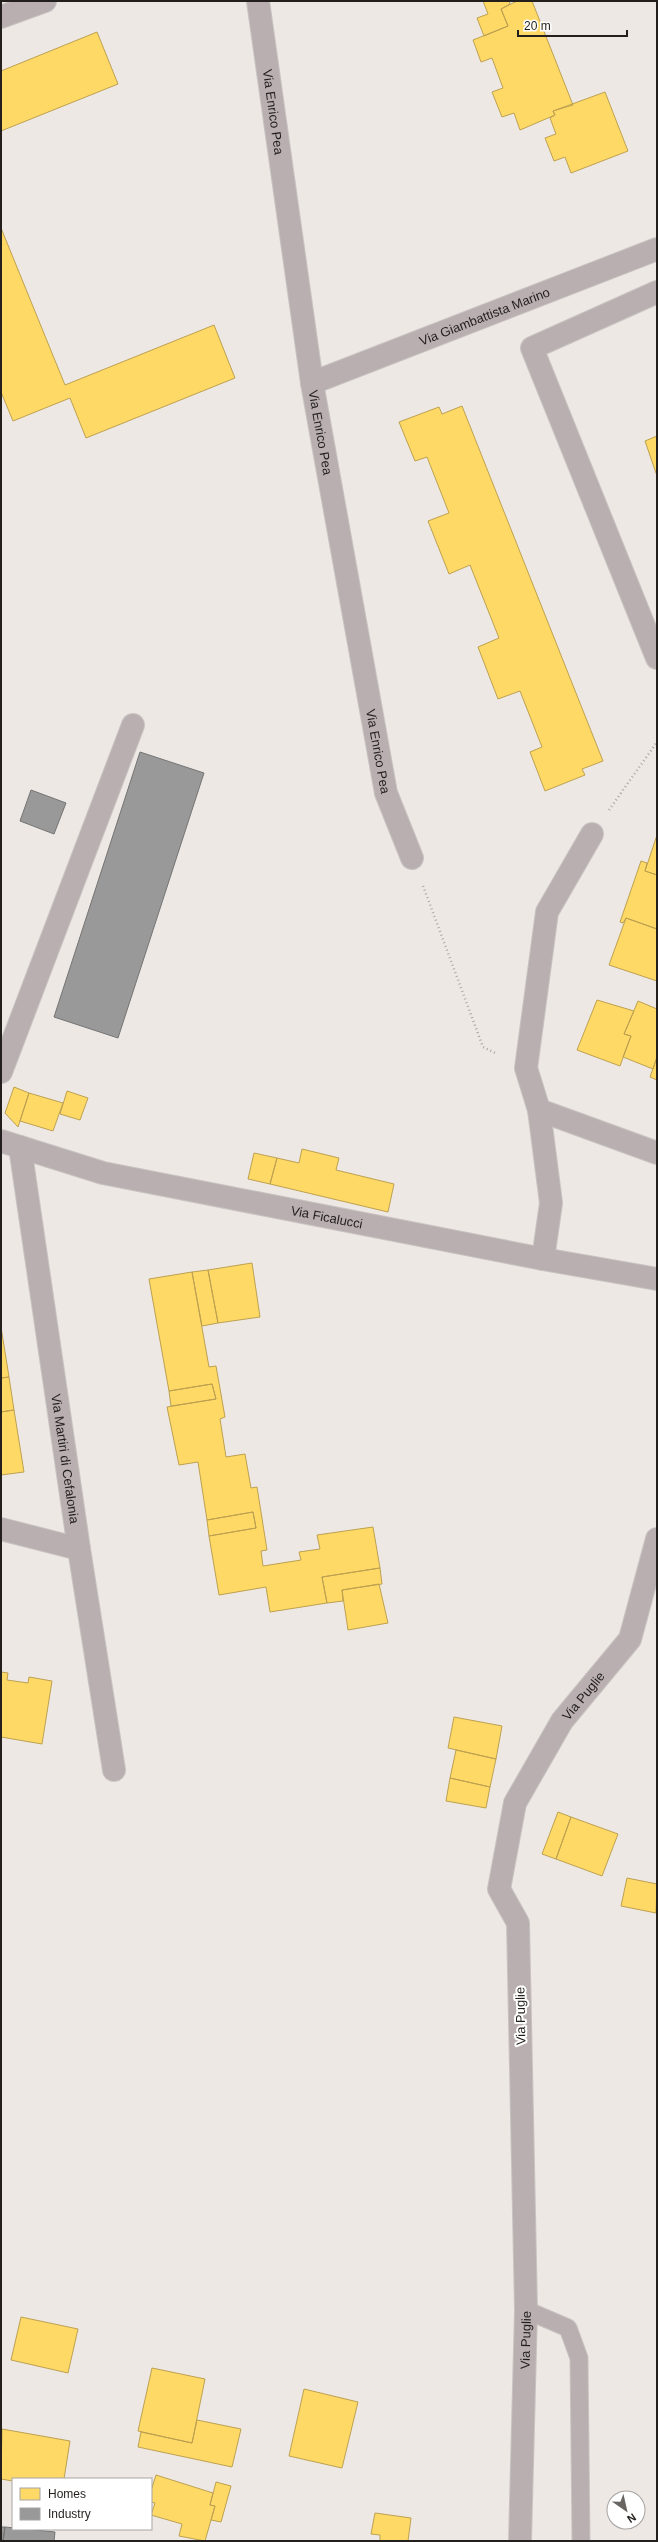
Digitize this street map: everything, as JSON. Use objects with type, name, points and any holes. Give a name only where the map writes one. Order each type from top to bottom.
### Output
[{"type":"street","points":[[1,17],[45,1]]},
{"type":"street","name":"Via Enrico Pea","points":[[258,1],[312,383],[386,793],[412,858]]},
{"type":"street","name":"Via Giambattista Marino","points":[[312,383],[657,249]]},
{"type":"street","points":[[657,292],[532,348],[657,658]]},
{"type":"street","points":[[1,1072],[133,725]]},
{"type":"street","points":[[543,1260],[551,1203],[539,1110],[526,1068],[547,912],[592,834]]},
{"type":"street","points":[[539,1110],[657,1153]]},
{"type":"street","name":"Via Ficalucci","points":[[10,1144],[102,1173],[543,1260],[657,1279]]},
{"type":"street","name":"Via Martiri di Cefalonia","points":[[10,1144],[79,1548],[114,1770]]},
{"type":"street","points":[[1,1529],[79,1548]]},
{"type":"street","name":"Via Puglie","points":[[520,2541],[526,2310],[518,1923],[498,1889],[515,1803],[562,1721],[630,1639],[657,1539]]},
{"type":"lane","points":[[526,2310],[568,2328],[579,2358],[580,2541]]},
{"type":"path","points":[[592,834],[657,742]]},
{"type":"path","points":[[412,858],[483,1047],[526,1068]]},
{"type":"building: Homes","points":[[483,1],[509,1],[510,4],[501,9],[508,26],[484,36],[477,18],[488,14]]},
{"type":"building: Homes","points":[[517,1],[532,1],[573,105],[553,111],[555,115],[520,130],[514,113],[502,117],[492,92],[503,88],[492,58],[481,62],[473,40],[508,26],[501,9]]},
{"type":"building: Homes","points":[[97,32],[118,84],[1,131],[1,71]]},
{"type":"building: Homes","points":[[605,92],[628,151],[571,173],[565,157],[554,161],[545,138],[556,134],[550,118],[555,115],[553,111]]},
{"type":"building: Homes","points":[[1,228],[65,385],[214,325],[235,378],[86,438],[70,398],[13,421],[1,392]]},
{"type":"building: Homes","points":[[462,406],[603,761],[582,769],[585,775],[545,791],[530,752],[542,747],[520,691],[498,699],[478,647],[499,638],[470,565],[449,574],[428,521],[449,513],[427,457],[415,461],[399,422],[439,407],[442,414]]},
{"type":"building: Homes","points":[[657,436],[657,476],[645,441]]},
{"type":"building: Homes","points":[[657,835],[657,875],[645,871]]},
{"type":"building: Homes","points":[[641,861],[647,863],[645,871],[657,875],[657,929],[626,918],[623,923],[620,922]]},
{"type":"building: Homes","points":[[626,918],[657,929],[657,981],[609,965]]},
{"type":"building: Homes","points":[[597,1000],[634,1011],[624,1034],[631,1036],[620,1066],[577,1050]]},
{"type":"building: Homes","points":[[638,1001],[657,1009],[657,1057],[653,1069],[623,1057],[631,1036],[624,1034]]},
{"type":"building: Homes","points":[[657,1057],[657,1080],[650,1077]]},
{"type":"building: Homes","points":[[14,1087],[29,1093],[18,1127],[5,1113]]},
{"type":"building: Homes","points":[[67,1091],[88,1098],[80,1120],[60,1114]]},
{"type":"building: Homes","points":[[29,1093],[63,1103],[53,1131],[20,1121]]},
{"type":"building: Homes","points":[[302,1149],[339,1158],[336,1170],[394,1184],[388,1212],[270,1184],[277,1158],[299,1163]]},
{"type":"building: Homes","points":[[254,1153],[277,1158],[270,1184],[248,1179]]},
{"type":"building: Homes","points":[[252,1263],[260,1317],[218,1323],[208,1270]]},
{"type":"building: Homes","points":[[208,1270],[218,1323],[202,1326],[192,1272]]},
{"type":"building: Homes","points":[[192,1272],[209,1367],[216,1366],[225,1417],[220,1419],[226,1457],[245,1454],[251,1488],[257,1487],[267,1550],[261,1551],[263,1566],[301,1560],[299,1552],[320,1549],[317,1535],[373,1527],[380,1568],[322,1577],[327,1603],[270,1612],[266,1587],[219,1595],[209,1536],[256,1528],[253,1512],[207,1520],[198,1462],[179,1465],[167,1407],[216,1399],[212,1384],[169,1391],[149,1279]]},
{"type":"building: Homes","points":[[1,1327],[9,1377],[1,1378]]},
{"type":"building: Homes","points":[[9,1377],[14,1410],[1,1412],[1,1378]]},
{"type":"building: Homes","points":[[212,1384],[216,1399],[171,1406],[169,1391]]},
{"type":"building: Homes","points":[[14,1410],[24,1472],[1,1475],[1,1412]]},
{"type":"building: Homes","points":[[253,1512],[256,1528],[209,1536],[207,1520]]},
{"type":"building: Homes","points":[[380,1568],[382,1584],[342,1590],[343,1601],[327,1603],[322,1577]]},
{"type":"building: Homes","points":[[379,1584],[388,1623],[348,1630],[342,1590]]},
{"type":"building: Homes","points":[[1,1672],[8,1673],[7,1680],[28,1683],[29,1677],[52,1681],[42,1744],[1,1737]]},
{"type":"building: Homes","points":[[454,1717],[502,1726],[496,1759],[448,1748]]},
{"type":"building: Homes","points":[[456,1750],[496,1759],[490,1787],[450,1778]]},
{"type":"building: Homes","points":[[450,1778],[490,1787],[486,1808],[446,1801]]},
{"type":"building: Homes","points":[[558,1812],[571,1817],[556,1859],[542,1854]]},
{"type":"building: Homes","points":[[571,1817],[618,1834],[602,1876],[556,1859]]},
{"type":"building: Homes","points":[[627,1878],[657,1884],[656,1913],[621,1906]]},
{"type":"building: Homes","points":[[21,2317],[78,2329],[68,2373],[11,2360]]},
{"type":"building: Homes","points":[[152,2368],[205,2379],[192,2443],[138,2431]]},
{"type":"building: Homes","points":[[304,2389],[358,2402],[342,2468],[289,2456]]},
{"type":"building: Homes","points":[[197,2420],[241,2429],[232,2467],[138,2447],[141,2432],[192,2443]]},
{"type":"building: Homes","points":[[2,2429],[70,2441],[64,2478],[12,2478],[12,2481],[1,2479]]},
{"type":"building: Homes","points":[[156,2475],[213,2493],[210,2505],[215,2506],[205,2541],[179,2536],[182,2524],[152,2515],[155,2503],[152,2502],[152,2488]]},
{"type":"building: Homes","points":[[216,2482],[231,2486],[221,2522],[211,2520],[215,2506],[210,2505]]},
{"type":"building: Homes","points":[[375,2513],[411,2518],[408,2541],[380,2541],[380,2535],[371,2534]]},
{"type":"building: Industry","points":[[140,752],[204,773],[118,1038],[54,1017]]},
{"type":"building: Industry","points":[[31,790],[66,803],[54,834],[20,821]]},
{"type":"building: Industry","points":[[1,2527],[5,2527],[3,2541],[1,2541]]},
{"type":"building: Industry","points":[[5,2527],[12,2528],[12,2530],[55,2532],[54,2541],[3,2541]]}]
